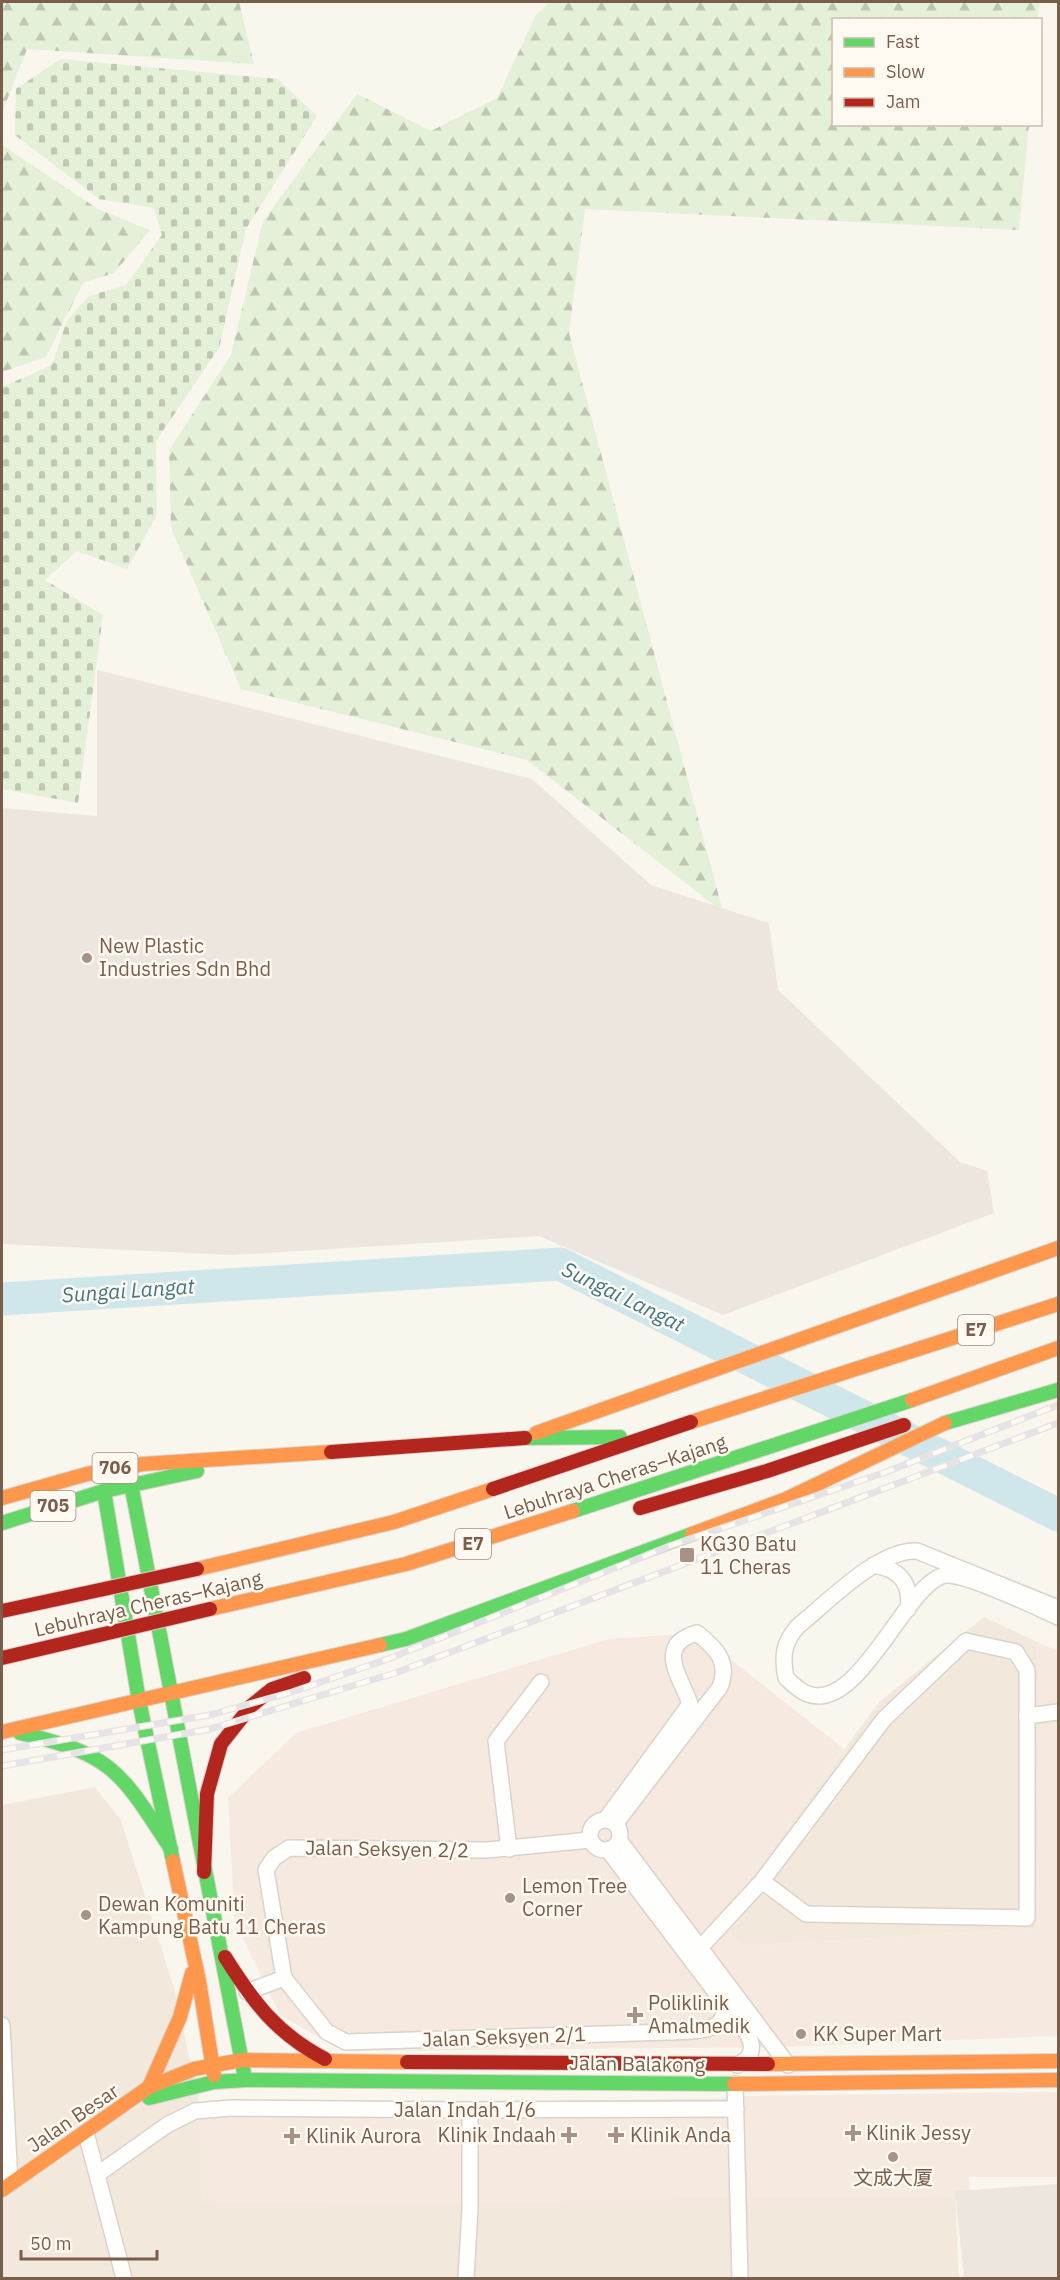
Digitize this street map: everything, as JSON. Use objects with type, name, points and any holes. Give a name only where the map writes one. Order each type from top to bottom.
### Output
[{"type":"main road","points":[[521,1438],[672,1382],[860,1319],[1059,1248]]},
{"type":"main road","name":"Lebuhraya Cheras–Kajang","points":[[2,1611],[197,1569],[394,1522],[712,1415],[1059,1304]]},
{"type":"main road","name":"Lebuhraya Cheras–Kajang","points":[[2,1658],[406,1564],[731,1460],[1059,1348]]},
{"type":"main road","points":[[629,1511],[767,1471],[1027,1384]]},
{"type":"main road","points":[[6,1732],[406,1639],[786,1499],[935,1426],[1059,1390]]},
{"type":"main road","points":[[214,2082],[194,1957],[139,1701],[117,1557],[104,1491],[186,1475],[231,1459],[521,1438],[592,1439],[654,1435]]},
{"type":"main road","name":"706","points":[[2,1498],[69,1477],[146,1461],[190,1458],[231,1459]]},
{"type":"main road","points":[[131,1484],[218,1947],[246,2080]]},
{"type":"main road","name":"705","points":[[2,1523],[104,1491]]},
{"type":"main road","points":[[504,1534],[541,1532],[573,1526]]},
{"type":"main road","points":[[204,1872],[207,1794],[221,1744],[241,1717],[272,1689],[362,1662],[406,1639]]},
{"type":"main road","points":[[6,1732],[62,1742],[96,1756],[119,1776],[171,1849]]},
{"type":"main road","points":[[218,1947],[274,2028],[296,2045],[333,2062]]},
{"type":"main road","points":[[149,2087],[189,1990],[194,1957]]},
{"type":"main road","points":[[212,2062],[242,2060]]},
{"type":"main road","name":"Jalan Balakong","points":[[242,2060],[737,2065],[1059,2061]]},
{"type":"main road","name":"Jalan Besar","points":[[6,2187],[149,2087],[174,2074],[212,2062]]},
{"type":"main road","name":"Jalan Balakong","points":[[214,2082],[246,2080],[735,2084],[1059,2080]]},
{"type":"main road","name":"Jalan Besar","points":[[136,2098],[153,2097],[214,2082]]},
{"type":"street","points":[[1059,1608],[917,1551],[905,1550],[874,1565],[797,1627],[787,1639],[782,1656],[786,1678],[808,1695],[831,1696],[855,1676],[931,1583],[945,1575],[965,1579],[1059,1617]]},
{"type":"street","points":[[874,1565],[891,1569],[903,1579],[909,1590],[908,1609]]},
{"type":"street","points":[[611,1821],[620,1835],[614,1845],[597,1849],[590,1840],[592,1825],[611,1821],[720,1687],[723,1678],[723,1661],[716,1647],[697,1633],[684,1637],[675,1647],[672,1659],[690,1704],[611,1821]]},
{"type":"street","points":[[700,1948],[762,1881],[884,1719],[966,1641],[1016,1652],[1027,1670],[1033,1716],[1027,1918],[806,1914],[762,1881]]},
{"type":"street","points":[[509,1849],[496,1741],[541,1682]]},
{"type":"street","points":[[1033,1716],[1059,1712]]},
{"type":"street","points":[[1033,1716],[1059,1723]]},
{"type":"street","name":"Jalan Seksyen 2/2","points":[[284,1978],[266,1870],[274,1858],[289,1848],[509,1849],[590,1840]]},
{"type":"street","points":[[614,1845],[700,1948],[788,2065]]},
{"type":"street","points":[[614,1845],[753,2044],[746,2061],[737,2065]]},
{"type":"street","points":[[248,1992],[284,1978]]},
{"type":"street","name":"Jalan Seksyen 2/1","points":[[284,1978],[327,2032],[346,2042],[668,2032],[712,2027],[721,2022],[724,2013],[718,1993]]},
{"type":"street","points":[[2,2025],[6,2187]]},
{"type":"street","points":[[735,2084],[740,2278]]},
{"type":"street","name":"Jalan Indah 1/6","points":[[98,2174],[167,2125],[195,2111],[231,2108],[736,2109]]},
{"type":"street","points":[[466,2278],[470,2209],[470,2110]]},
{"type":"street","points":[[86,2133],[124,2278]]},
{"type":"shaded area","points":[[97,670],[532,779],[651,885],[769,923],[778,990],[960,1162],[987,1171],[994,1213],[723,1315],[539,1236],[233,1255],[2,1244],[2,808],[97,816]]},
{"type":"shaded area","points":[[984,1617],[1037,1642],[1040,1716],[1037,1928],[741,1946],[720,1919],[879,1702]]},
{"type":"shaded area","points":[[697,1633],[844,1749],[720,1919],[741,1946],[1037,1928],[1040,1716],[1037,1642],[1058,1651],[1058,2036],[780,2047],[343,2051],[280,2015],[235,1922],[228,1798],[296,1733],[609,1639]]},
{"type":"shaded area","points":[[95,1787],[121,1820],[174,1988],[200,2106],[951,2095],[959,2278],[2,2278],[2,1805]]},
{"type":"shaded area","points":[[1058,2092],[1058,2177],[969,2177],[971,2199],[731,2198],[397,2204],[201,2201],[199,2118],[226,2115],[742,2114],[743,2096]]},
{"type":"shaded area","points":[[1058,2184],[1058,2278],[964,2278],[955,2191]]},
{"type":"green space","points":[[2,2],[239,2],[254,64],[27,49],[2,113]]},
{"type":"green space","points":[[550,2],[1040,2],[1038,18],[832,18],[832,126],[1029,126],[1019,230],[585,209],[569,333],[723,912],[527,760],[241,689],[171,528],[169,450],[231,355],[263,221],[357,94],[431,131],[497,98],[536,15]]},
{"type":"green space","points":[[61,59],[278,79],[317,116],[246,229],[219,348],[156,441],[157,515],[127,569],[77,551],[45,580],[103,615],[78,803],[2,789],[2,387],[52,365],[67,320],[89,296],[126,285],[162,235],[154,208],[99,199],[15,135],[16,89]]},
{"type":"green space","points":[[2,145],[98,209],[150,230],[114,273],[83,283],[46,357],[2,372]]},
{"type":"waterway","name":"Sungai Langat","points":[[2,1299],[560,1264],[1058,1515]]},
{"type":"railway","points":[[2,1750],[210,1715],[292,1692],[388,1659],[672,1545],[886,1472],[1058,1405]]},
{"type":"railway","points":[[2,1766],[210,1729],[395,1673],[1058,1423]]},
{"type":"traffic: fast","points":[[945,1423],[1058,1390]]},
{"type":"traffic: fast","points":[[573,1511],[912,1400]]},
{"type":"traffic: fast","points":[[525,1438],[620,1437]]},
{"type":"traffic: fast","points":[[2,1523],[104,1491],[197,1471]]},
{"type":"traffic: fast","points":[[131,1484],[244,2073]]},
{"type":"traffic: fast","points":[[104,1491],[139,1701],[173,1861]]},
{"type":"traffic: fast","points":[[380,1645],[406,1639],[692,1534]]},
{"type":"traffic: fast","points":[[20,1733],[76,1749],[112,1770],[139,1801],[171,1849]]},
{"type":"traffic: fast","points":[[149,2098],[214,2082],[246,2080],[734,2084]]},
{"type":"traffic: slow","points":[[536,1433],[1058,1248]]},
{"type":"traffic: slow","points":[[691,1422],[1058,1304]]},
{"type":"traffic: slow","points":[[912,1400],[1058,1348]]},
{"type":"traffic: slow","points":[[692,1534],[786,1499],[945,1423]]},
{"type":"traffic: slow","points":[[2,1498],[87,1474],[143,1464],[331,1452]]},
{"type":"traffic: slow","points":[[197,1569],[394,1522],[493,1489]]},
{"type":"traffic: slow","points":[[210,1609],[406,1564],[573,1511]]},
{"type":"traffic: slow","points":[[2,1732],[380,1645]]},
{"type":"traffic: slow","points":[[173,1861],[199,1981],[214,2075]]},
{"type":"traffic: slow","points":[[149,2087],[180,2017],[192,1973]]},
{"type":"traffic: slow","points":[[2,2190],[149,2087],[194,2069],[242,2060],[407,2062]]},
{"type":"traffic: slow","points":[[768,2064],[1058,2061]]},
{"type":"traffic: slow","points":[[734,2084],[1058,2080]]},
{"type":"traffic: jam","points":[[493,1489],[691,1422]]},
{"type":"traffic: jam","points":[[640,1508],[767,1471],[904,1425]]},
{"type":"traffic: jam","points":[[331,1452],[525,1438]]},
{"type":"traffic: jam","points":[[2,1611],[197,1569]]},
{"type":"traffic: jam","points":[[2,1658],[210,1609]]},
{"type":"traffic: jam","points":[[204,1872],[207,1794],[221,1744],[251,1706],[272,1689],[304,1678]]},
{"type":"traffic: jam","points":[[225,1957],[256,2003],[268,2016],[293,2039],[325,2059]]},
{"type":"traffic: jam","points":[[407,2062],[768,2064]]},
{"type":"place","name":"New Plastic Industries Sdn Bhd","points":[[87,958]]},
{"type":"place","name":"KG30 Batu 11 Cheras","points":[[687,1555]]},
{"type":"place","name":"Lemon Tree Corner","points":[[510,1898]]},
{"type":"place","name":"Dewan Komuniti Kampung Batu 11 Cheras","points":[[86,1915]]},
{"type":"place","name":"Poliklinik Amalmedik","points":[[635,2015]]},
{"type":"place","name":"KK Super Mart","points":[[801,2034]]},
{"type":"place","name":"Klinik Jessy","points":[[853,2133]]},
{"type":"place","name":"Klinik Indaah","points":[[569,2135]]},
{"type":"place","name":"Klinik Anda","points":[[616,2135]]},
{"type":"place","name":"Klinik Aurora","points":[[292,2136]]},
{"type":"place","name":"文成大厦","points":[[893,2157]]}]
